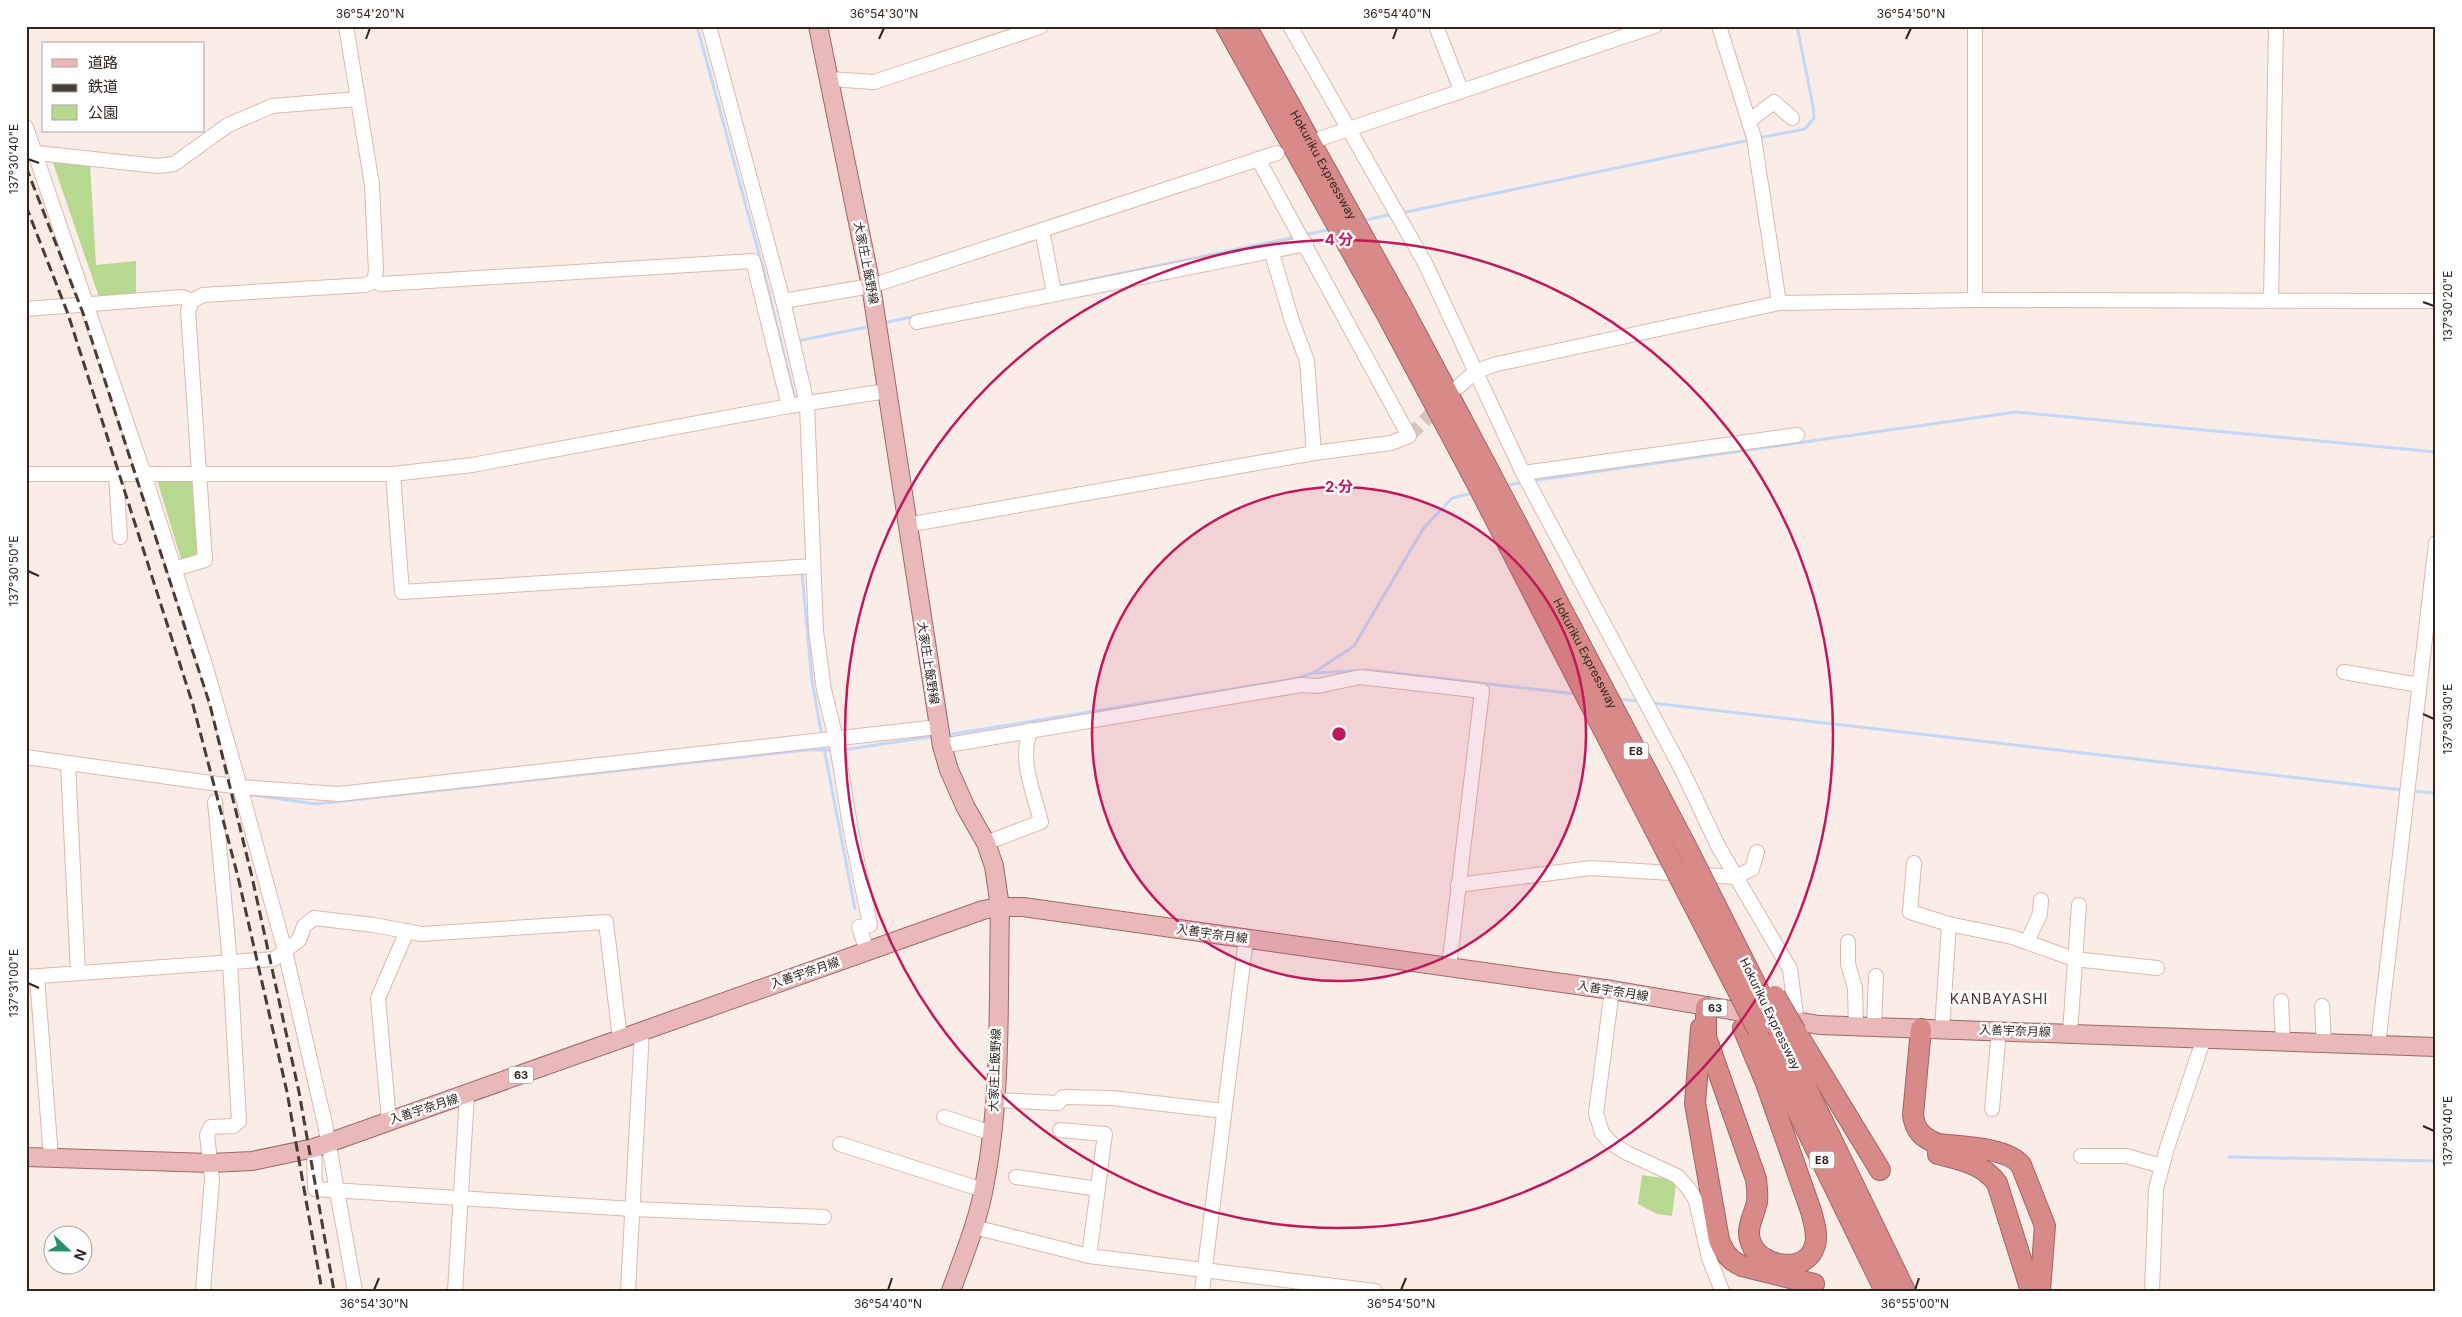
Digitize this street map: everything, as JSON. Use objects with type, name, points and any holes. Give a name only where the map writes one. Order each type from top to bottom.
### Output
[{"type":"highway","name":"Hokuriku Expressway","points":[[1226,26],[1386,312],[1482,474],[1687,848],[1791,1029],[1906,1291]]},
{"type":"highway","name":"Hokuriku Expressway","points":[[1246,26],[1402,307],[1666,848],[1750,1029],[1885,1291]]},
{"type":"highway","points":[[1706,1007],[1706,1037],[1756,1179],[1758,1192],[1748,1234],[1751,1244],[1756,1253],[1764,1259],[1788,1265],[1797,1264],[1804,1262],[1814,1246],[1813,1219],[1766,1083],[1750,1029]]},
{"type":"highway","points":[[1706,1007],[1699,1037],[1695,1103],[1719,1240],[1724,1253],[1732,1261],[1742,1266],[1805,1285]]},
{"type":"highway","points":[[1791,1029],[1880,1170]]},
{"type":"highway","points":[[1920,1029],[1907,1112],[1910,1133],[1924,1148],[1975,1165],[1991,1175],[1997,1183],[2031,1291]]},
{"type":"highway","points":[[1920,1029],[1914,1125],[1920,1134],[1938,1144],[2002,1153],[2017,1160],[2021,1165],[2045,1226],[2040,1291]]},
{"type":"main road","name":"大家庄上飯野線","points":[[818,26],[871,286],[938,728],[955,785],[986,843],[998,885],[1000,907],[995,1100],[984,1190],[974,1227],[952,1291]]},
{"type":"main road","name":"入善宇奈月線","points":[[26,1158],[210,1163],[252,1161],[321,1145],[467,1095],[620,1040],[642,1030],[983,910],[1000,907],[1023,908],[1612,990],[1706,1007],[1791,1029],[1856,1026],[2436,1047]]},
{"type":"street","points":[[346,26],[372,185],[376,272],[374,281]]},
{"type":"street","points":[[708,26],[783,301],[807,404],[816,631],[824,690],[836,739],[851,831],[870,925],[859,927],[867,951]]},
{"type":"street","points":[[1290,26],[1425,263],[1523,473],[1682,770],[1718,846],[1790,969],[1791,1029]]},
{"type":"street","points":[[1436,26],[1461,90]]},
{"type":"street","points":[[1322,138],[1655,26]]},
{"type":"street","points":[[1719,26],[1754,138],[1779,302]]},
{"type":"street","points":[[1974,26],[1975,300]]},
{"type":"street","points":[[2271,300],[2276,26]]},
{"type":"street","points":[[829,79],[874,82],[1040,27]]},
{"type":"street","points":[[31,152],[158,166],[174,164],[228,125],[272,106],[358,99]]},
{"type":"street","points":[[1749,122],[1774,102],[1792,118]]},
{"type":"street","points":[[26,128],[31,152],[88,304],[144,474],[240,787],[285,951],[321,1145],[336,1189],[355,1291]]},
{"type":"street","points":[[783,301],[871,286],[1277,153]]},
{"type":"street","points":[[907,525],[1314,453],[1390,443],[1409,436],[1258,159]]},
{"type":"street","points":[[1042,230],[1054,293]]},
{"type":"street","points":[[917,322],[1306,244]]},
{"type":"street","points":[[1272,250],[1292,320],[1307,362],[1314,453]]},
{"type":"street","points":[[374,281],[380,284],[753,261],[789,406]]},
{"type":"street","points":[[174,569],[205,560],[188,311],[192,301],[203,295],[365,285],[374,281]]},
{"type":"street","points":[[26,308],[182,297],[192,301]]},
{"type":"street","points":[[1458,387],[1476,371],[1497,364],[1779,302],[1975,300],[2436,301]]},
{"type":"street","points":[[26,474],[393,474],[472,465],[789,406],[887,390]]},
{"type":"street","points":[[1523,473],[1797,435]]},
{"type":"street","points":[[116,474],[120,537]]},
{"type":"street","points":[[393,474],[402,592],[813,566]]},
{"type":"street","points":[[2378,1045],[2419,685],[2431,608],[2436,543]]},
{"type":"street","points":[[2344,672],[2419,685]]},
{"type":"street","points":[[942,746],[1301,685],[1318,686],[1360,677],[1482,691],[1448,968]]},
{"type":"street","points":[[26,757],[240,787],[339,794],[938,728]]},
{"type":"street","points":[[986,843],[1041,822],[1025,757],[1026,741],[1031,730]]},
{"type":"street","points":[[68,764],[78,973]]},
{"type":"street","points":[[204,1291],[212,1179],[207,1135],[211,1127],[232,1126],[239,1120],[230,963],[215,802]]},
{"type":"street","points":[[1458,885],[1591,868],[1735,877],[1752,868],[1757,852]]},
{"type":"street","points":[[1914,863],[1910,912],[1949,924],[2012,937],[2074,960],[2158,968]]},
{"type":"street","points":[[2027,942],[2040,914],[2041,900]]},
{"type":"street","points":[[2070,1033],[2079,905]]},
{"type":"street","points":[[51,1158],[32,977],[274,959],[299,940],[304,926],[314,918],[421,934],[606,922],[620,1040]]},
{"type":"street","points":[[1942,1029],[1949,924]]},
{"type":"street","points":[[389,1121],[378,998],[407,931]]},
{"type":"street","points":[[1202,1291],[1246,939]]},
{"type":"street","points":[[1848,942],[1848,964],[1855,988],[1856,1026]]},
{"type":"street","points":[[1874,1027],[1876,976]]},
{"type":"street","points":[[1612,990],[1596,1113],[1602,1133],[1611,1143],[1627,1153],[1677,1176],[1689,1189],[1696,1201],[1709,1258],[1722,1291]]},
{"type":"street","points":[[2281,1001],[2283,1041]]},
{"type":"street","points":[[2322,1006],[2324,1043]]},
{"type":"street","points":[[628,1291],[634,1209],[642,1030]]},
{"type":"street","points":[[1992,1110],[1999,1030]]},
{"type":"street","points":[[2152,1291],[2156,1189],[2204,1038]]},
{"type":"street","points":[[455,1291],[467,1095]]},
{"type":"street","points":[[995,1100],[1058,1102],[1063,1097],[1112,1098],[1224,1111]]},
{"type":"street","points":[[944,1116],[991,1132]]},
{"type":"street","points":[[1060,1130],[1106,1134],[1089,1256]]},
{"type":"street","points":[[840,1144],[984,1190]]},
{"type":"street","points":[[321,1145],[315,1189],[634,1209],[824,1217]]},
{"type":"street","points":[[2081,1156],[2126,1156],[2162,1166]]},
{"type":"street","points":[[1016,1177],[1098,1189]]},
{"type":"street","points":[[974,1227],[1089,1256],[1204,1272],[1375,1291]]},
{"type":"green space","points":[[52,160],[90,164],[96,265],[136,261],[136,295],[99,297]]},
{"type":"green space","points":[[157,480],[191,481],[194,484],[200,558],[182,562]]},
{"type":"green space","points":[[1642,1175],[1669,1179],[1676,1184],[1672,1216],[1657,1214],[1638,1204]]},
{"type":"waterway","points":[[697,26],[764,272],[795,400]]},
{"type":"waterway","points":[[1758,138],[1805,129],[1814,118],[1797,26]]},
{"type":"waterway","points":[[1401,213],[1750,140]]},
{"type":"waterway","points":[[1362,221],[1392,214]]},
{"type":"waterway","points":[[1304,235],[1332,229]]},
{"type":"waterway","points":[[1056,287],[1295,237]]},
{"type":"waterway","points":[[883,323],[916,316]]},
{"type":"waterway","points":[[797,341],[872,326]]},
{"type":"waterway","points":[[1531,481],[2016,412],[2436,452]]},
{"type":"waterway","points":[[1504,486],[1525,482]]},
{"type":"waterway","points":[[946,735],[1294,679],[1313,673],[1354,646],[1423,529],[1452,498],[1473,493]]},
{"type":"waterway","points":[[802,573],[812,681],[822,737]]},
{"type":"waterway","points":[[1314,673],[1368,670],[1576,694]]},
{"type":"waterway","points":[[1617,699],[1640,701]]},
{"type":"waterway","points":[[1652,703],[2403,790]]},
{"type":"waterway","points":[[843,750],[935,736]]},
{"type":"waterway","points":[[823,743],[855,909]]},
{"type":"waterway","points":[[246,794],[316,804],[806,750],[834,750]]},
{"type":"waterway","points":[[2412,791],[2436,793]]},
{"type":"waterway","points":[[2229,1157],[2436,1161]]},
{"type":"tunnel","points":[[1409,436],[1442,403]]},
{"type":"railway","points":[[26,167],[83,313],[210,705],[252,877],[299,1092],[334,1291]]},
{"type":"railway","points":[[26,206],[68,314],[193,705],[238,877],[287,1092],[322,1291]]},
{"type":"district","name":"KANBAYASHI","points":[[1999,999]]}]
